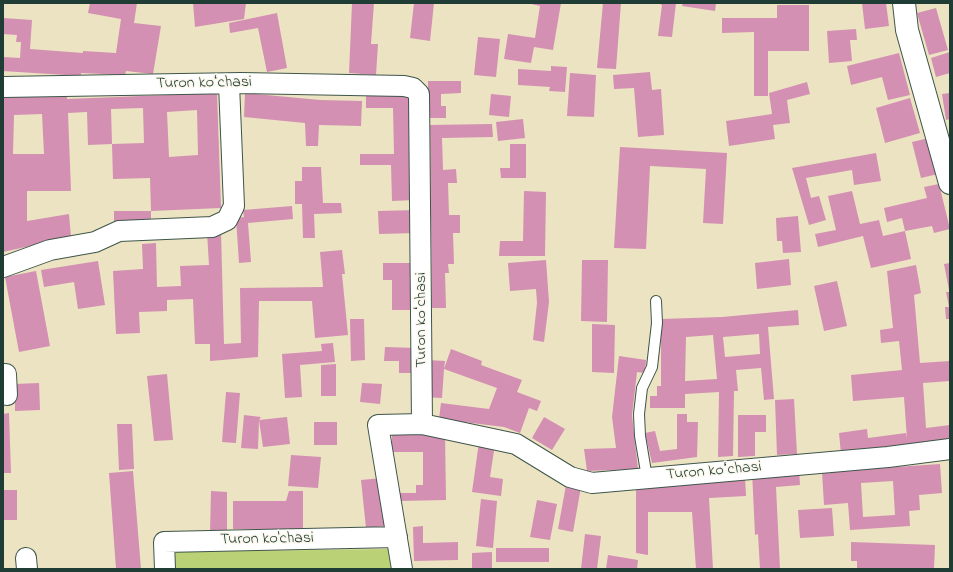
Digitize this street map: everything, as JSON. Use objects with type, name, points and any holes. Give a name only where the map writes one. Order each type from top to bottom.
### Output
[{"type":"street","points":[[904,3],[907,30],[950,183]]},
{"type":"street","points":[[3,267],[50,250],[95,242],[119,231],[212,227],[228,220],[234,206],[229,84]]},
{"type":"street","name":"Turon koʻchasi","points":[[3,87],[229,84],[404,86],[413,88],[420,94],[422,424],[516,444],[570,476],[592,483],[950,449]]},
{"type":"street","points":[[3,374],[6,374],[6,395]]},
{"type":"street","points":[[402,569],[378,425],[422,424]]},
{"type":"street","name":"Turon ko'chasi","points":[[165,569],[164,542],[397,537]]},
{"type":"lane","points":[[647,478],[640,436],[639,414],[642,388],[652,367],[657,323],[656,301]]},
{"type":"green space","points":[[388,549],[392,569],[174,569],[174,552]]},
{"type":"building","points":[[90,3],[137,3],[134,23],[161,26],[153,74],[126,71],[125,75],[81,73],[81,76],[3,71],[3,57],[20,58],[21,42],[16,42],[17,35],[3,34],[3,18],[32,20],[30,49],[83,53],[83,51],[116,53],[121,19],[88,13]]},
{"type":"building","points":[[193,3],[246,3],[244,19],[195,27]]},
{"type":"building","points":[[352,3],[374,3],[371,44],[378,44],[376,75],[349,73]]},
{"type":"building","points":[[414,3],[434,3],[430,41],[410,38]]},
{"type":"building","points":[[527,3],[561,3],[553,50],[534,47],[531,63],[504,59],[508,34],[535,38],[540,6]]},
{"type":"building","points":[[603,3],[621,3],[616,69],[597,68]]},
{"type":"building","points":[[658,3],[676,3],[672,37],[658,36],[662,5]]},
{"type":"building","points":[[683,3],[716,3],[715,11],[682,6]]},
{"type":"building","points":[[862,3],[886,3],[889,26],[865,29]]},
{"type":"building","points":[[777,5],[809,5],[809,51],[768,51],[768,96],[754,96],[754,32],[722,33],[722,18],[777,18]]},
{"type":"building","points":[[936,8],[948,50],[929,55],[917,13]]},
{"type":"building","points":[[277,13],[287,68],[267,72],[258,28],[230,33],[229,23]]},
{"type":"building","points":[[856,29],[857,40],[850,40],[852,61],[829,63],[827,31]]},
{"type":"building","points":[[478,37],[500,39],[496,77],[474,75]]},
{"type":"building","points":[[950,52],[950,73],[936,77],[931,58]]},
{"type":"building","points":[[899,53],[910,95],[888,100],[882,77],[851,85],[847,66]]},
{"type":"building","points":[[551,66],[567,67],[565,92],[549,91],[550,87],[518,85],[518,69],[551,71]]},
{"type":"building","points":[[650,72],[652,90],[661,89],[664,135],[638,137],[634,88],[614,89],[613,75]]},
{"type":"building","points":[[570,73],[596,75],[594,117],[567,116]]},
{"type":"building","points":[[428,81],[461,81],[461,93],[441,94],[441,106],[446,106],[446,118],[428,118]]},
{"type":"building","points":[[807,82],[810,94],[787,100],[790,123],[773,125],[775,139],[729,146],[726,121],[772,114],[769,93]]},
{"type":"building","points":[[67,93],[67,99],[217,93],[221,208],[151,211],[150,178],[113,179],[112,144],[88,145],[87,112],[68,113],[71,191],[27,191],[27,221],[69,214],[71,237],[3,252],[3,95]],"holes":[[[143,108],[144,143],[112,144],[111,109]],[[197,110],[198,155],[169,157],[167,112]],[[42,114],[44,154],[13,154],[14,115]]]},
{"type":"building","points":[[245,93],[320,100],[362,101],[361,126],[319,125],[318,146],[306,146],[305,123],[244,117]]},
{"type":"building","points":[[950,93],[950,119],[946,120],[942,94]]},
{"type":"building","points":[[414,94],[415,200],[392,201],[391,165],[360,165],[360,154],[394,154],[393,108],[366,108],[366,95]]},
{"type":"building","points":[[491,94],[511,96],[509,117],[489,115]]},
{"type":"building","points":[[910,98],[920,133],[885,143],[876,108]]},
{"type":"building","points":[[523,119],[525,138],[498,141],[496,122]]},
{"type":"building","points":[[492,124],[493,137],[442,138],[443,170],[456,169],[457,183],[448,183],[449,215],[460,215],[460,233],[453,233],[454,264],[448,264],[449,273],[445,273],[446,308],[432,308],[430,125]]},
{"type":"building","points":[[929,138],[938,174],[921,178],[912,142]]},
{"type":"building","points":[[510,144],[526,144],[526,178],[501,178],[500,168],[510,168]]},
{"type":"building","points":[[620,147],[727,153],[723,224],[703,223],[706,169],[650,166],[646,249],[614,248]]},
{"type":"building","points":[[876,153],[881,181],[854,185],[852,170],[806,178],[811,198],[819,196],[826,220],[809,225],[792,168]]},
{"type":"building","points":[[302,167],[321,167],[323,203],[341,203],[342,213],[314,214],[315,238],[303,238],[302,204],[295,204],[295,181],[302,181]]},
{"type":"building","points":[[939,184],[950,229],[934,233],[932,226],[905,231],[902,218],[887,222],[884,208],[927,198],[924,187]]},
{"type":"building","points":[[524,191],[546,192],[545,256],[499,256],[500,241],[523,241]]},
{"type":"building","points":[[852,191],[860,224],[879,220],[883,236],[905,231],[911,259],[871,268],[863,236],[818,247],[815,234],[836,230],[828,196]]},
{"type":"building","points":[[292,206],[293,219],[248,223],[251,262],[239,263],[236,218],[244,217],[243,210]]},
{"type":"building","points":[[416,210],[416,233],[379,234],[378,211]]},
{"type":"building","points":[[114,211],[151,211],[151,224],[114,225]]},
{"type":"building","points":[[798,216],[801,252],[783,253],[782,241],[777,241],[776,218]]},
{"type":"building","points":[[207,232],[221,232],[224,344],[241,343],[240,288],[323,287],[320,252],[342,250],[345,274],[342,274],[348,335],[315,338],[312,301],[259,301],[258,357],[210,361],[210,344],[195,344],[193,299],[167,300],[167,311],[139,312],[140,333],[116,334],[113,271],[143,269],[142,244],[156,243],[157,287],[181,286],[180,266],[209,265]]},
{"type":"building","points":[[789,259],[791,285],[757,289],[755,263]]},
{"type":"building","points":[[546,260],[549,302],[544,342],[533,340],[537,303],[536,289],[510,291],[508,263]]},
{"type":"building","points":[[582,260],[608,260],[607,322],[581,321]]},
{"type":"building","points":[[98,261],[105,305],[78,309],[74,282],[44,287],[41,270]]},
{"type":"building","points":[[383,263],[418,263],[417,310],[392,310],[392,280],[383,280]]},
{"type":"building","points":[[950,263],[950,290],[949,290],[944,264]]},
{"type":"building","points":[[916,265],[921,293],[914,295],[920,363],[950,361],[950,381],[923,383],[926,428],[950,425],[950,440],[841,454],[839,433],[867,429],[868,438],[906,433],[907,439],[904,397],[853,401],[851,375],[902,370],[899,341],[881,343],[880,330],[893,328],[887,271]]},
{"type":"building","points":[[36,271],[50,346],[19,352],[5,277]]},
{"type":"building","points":[[837,281],[847,326],[824,331],[814,286]]},
{"type":"building","points":[[946,292],[950,292],[950,319],[946,319],[945,307],[949,307]]},
{"type":"building","points":[[798,310],[799,325],[768,327],[774,399],[764,400],[761,368],[736,370],[738,391],[734,391],[733,456],[718,457],[719,392],[685,394],[685,408],[650,408],[650,396],[657,396],[657,386],[661,386],[661,319],[722,317]],"holes":[[[759,334],[760,354],[725,357],[723,337]],[[713,335],[717,379],[685,381],[686,337]]]},
{"type":"building","points":[[350,319],[364,319],[365,360],[351,361]]},
{"type":"building","points":[[592,324],[615,325],[614,373],[592,372]]},
{"type":"building","points":[[333,343],[335,362],[300,365],[302,397],[285,398],[282,354],[322,351],[321,344]]},
{"type":"building","points":[[385,347],[417,348],[416,373],[399,373],[399,361],[384,361]]},
{"type":"building","points":[[451,349],[482,361],[481,365],[522,380],[517,392],[541,401],[537,411],[529,408],[520,433],[504,427],[439,419],[441,403],[489,409],[497,388],[444,369]]},
{"type":"building","points":[[619,356],[646,360],[645,373],[637,372],[632,415],[638,469],[587,471],[584,449],[616,448],[612,417]]},
{"type":"building","points":[[428,360],[445,361],[442,398],[425,397]]},
{"type":"building","points":[[336,364],[336,396],[321,396],[321,365]]},
{"type":"building","points":[[167,374],[173,440],[154,441],[147,376]]},
{"type":"building","points":[[39,383],[40,410],[15,411],[15,384]]},
{"type":"building","points":[[362,383],[382,384],[380,404],[360,402]]},
{"type":"building","points":[[226,392],[240,393],[236,443],[222,442]]},
{"type":"building","points":[[794,399],[797,454],[777,455],[775,400]]},
{"type":"building","points":[[9,413],[11,473],[3,473],[3,414]]},
{"type":"building","points":[[677,414],[687,414],[687,422],[698,422],[697,457],[652,463],[645,433],[655,431],[660,451],[677,449]]},
{"type":"building","points":[[244,415],[261,417],[259,420],[258,449],[241,448]]},
{"type":"building","points":[[738,415],[766,415],[766,432],[755,432],[755,456],[738,457]]},
{"type":"building","points":[[287,417],[290,444],[263,447],[259,420]]},
{"type":"building","points":[[544,417],[565,429],[552,450],[532,438]]},
{"type":"building","points":[[314,422],[337,422],[337,445],[314,445]]},
{"type":"building","points":[[117,424],[132,424],[134,469],[119,470]]},
{"type":"building","points":[[445,433],[446,500],[399,501],[399,493],[416,493],[416,485],[423,485],[423,452],[392,452],[392,434]]},
{"type":"building","points":[[479,442],[495,444],[490,477],[503,479],[501,496],[472,492]]},
{"type":"building","points":[[291,455],[321,457],[318,488],[288,486]]},
{"type":"building","points":[[940,464],[942,493],[919,495],[920,510],[909,511],[910,526],[850,530],[848,503],[824,505],[822,472]],"holes":[[[893,481],[895,515],[863,517],[861,483]]]},
{"type":"building","points":[[799,469],[800,485],[776,487],[780,569],[760,569],[758,534],[755,535],[752,471]]},
{"type":"building","points":[[133,471],[141,569],[116,569],[109,473]]},
{"type":"building","points":[[745,477],[746,496],[709,498],[713,569],[696,569],[692,512],[648,512],[648,555],[636,553],[636,486]]},
{"type":"building","points":[[382,478],[387,526],[366,528],[361,480]]},
{"type":"building","points":[[566,485],[581,487],[573,532],[558,529]]},
{"type":"building","points":[[3,490],[17,490],[17,520],[3,520]]},
{"type":"building","points":[[211,491],[227,492],[227,533],[210,533]]},
{"type":"building","points":[[289,491],[303,491],[303,529],[233,529],[233,501],[286,501]]},
{"type":"building","points":[[481,499],[497,501],[493,548],[476,546]]},
{"type":"building","points":[[537,500],[557,504],[550,540],[530,537]]},
{"type":"building","points":[[832,508],[834,536],[800,538],[798,510]]},
{"type":"building","points":[[423,526],[423,543],[458,542],[458,560],[414,561],[413,527]]},
{"type":"building","points":[[585,534],[601,536],[597,569],[581,569]]},
{"type":"building","points":[[851,542],[935,545],[934,569],[857,569],[857,561],[851,561]]},
{"type":"building","points":[[496,548],[549,548],[549,562],[496,562]]},
{"type":"building","points":[[492,552],[492,569],[472,569],[472,553]]},
{"type":"building","points":[[608,555],[638,560],[637,569],[606,569]]}]
